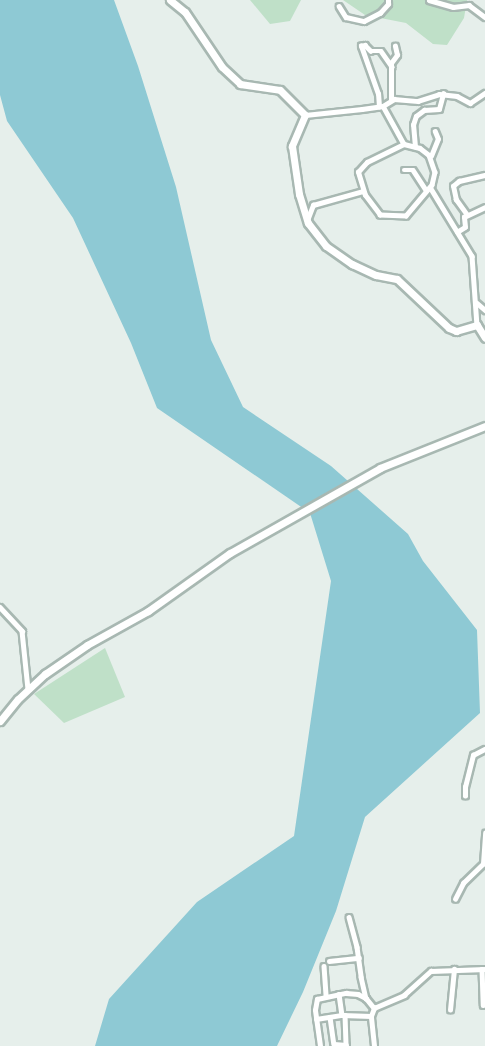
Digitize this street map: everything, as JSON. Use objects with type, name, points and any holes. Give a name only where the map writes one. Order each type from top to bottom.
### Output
[{"type":"main road","points":[[170,0],[185,12],[222,67],[240,84],[280,90],[305,115],[292,146],[299,194],[307,220],[326,246],[352,264],[376,275],[397,279],[449,328],[456,331],[477,325],[485,338]]},
{"type":"main road","points":[[0,721],[26,692],[87,645],[148,611],[230,553],[380,468],[485,426]]},
{"type":"street","points":[[339,6],[346,17],[364,21],[380,12],[388,4],[388,0]]},
{"type":"street","points":[[429,0],[453,7],[469,5],[485,17]]},
{"type":"street","points":[[392,67],[381,51],[371,51],[365,45],[362,46],[381,106],[404,144]]},
{"type":"street","points":[[391,100],[392,62],[397,56],[395,46]]},
{"type":"street","points":[[305,115],[381,106],[391,100],[404,98],[418,101],[443,94],[457,96],[469,103],[485,93]]},
{"type":"street","points":[[416,147],[413,125],[416,116],[424,111],[439,109],[443,94]]},
{"type":"street","points":[[431,156],[416,147],[404,144],[367,162],[359,170],[363,191],[377,214],[401,217],[408,214],[428,189],[435,172],[431,156],[438,138],[435,132]]},
{"type":"street","points":[[404,170],[413,170],[428,189],[457,232],[473,262],[477,325]]},
{"type":"street","points":[[467,215],[456,200],[453,186],[459,181],[485,175]]},
{"type":"street","points":[[307,220],[311,205],[363,191]]},
{"type":"street","points":[[457,232],[464,228],[463,219],[467,215],[485,207]]},
{"type":"street","points":[[477,303],[485,310]]},
{"type":"street","points":[[0,608],[15,621],[23,637],[26,692]]},
{"type":"street","points":[[0,620],[6,613]]},
{"type":"street","points":[[465,796],[473,755],[485,749]]},
{"type":"street","points":[[455,899],[463,883],[484,863],[485,833]]},
{"type":"street","points":[[349,917],[366,998]]},
{"type":"street","points":[[329,961],[359,958]]},
{"type":"street","points":[[324,966],[326,996]]},
{"type":"street","points":[[450,1010],[454,969]]},
{"type":"street","points":[[374,1046],[371,1016],[374,1008],[409,993],[430,971],[483,969],[483,1005]]},
{"type":"street","points":[[330,1017],[334,1044],[346,1046],[344,1015],[339,994]]},
{"type":"street","points":[[320,1046],[316,1019],[317,999],[339,994],[358,994],[366,998],[374,1008]]},
{"type":"street","points":[[316,1019],[344,1015],[371,1016]]},
{"type":"green space","points":[[250,0],[301,0],[290,21],[270,24]]},
{"type":"green space","points":[[343,0],[467,0],[464,18],[447,45],[433,44],[406,23],[365,15]]},
{"type":"green space","points":[[105,648],[125,697],[64,723],[34,694]]},
{"type":"water","points":[[0,0],[114,0],[138,66],[176,187],[211,340],[243,407],[331,466],[408,534],[423,561],[477,630],[480,713],[365,817],[336,911],[303,992],[277,1046],[95,1046],[109,999],[197,902],[294,836],[331,581],[310,513],[157,408],[131,343],[73,218],[7,121],[0,95]]}]
